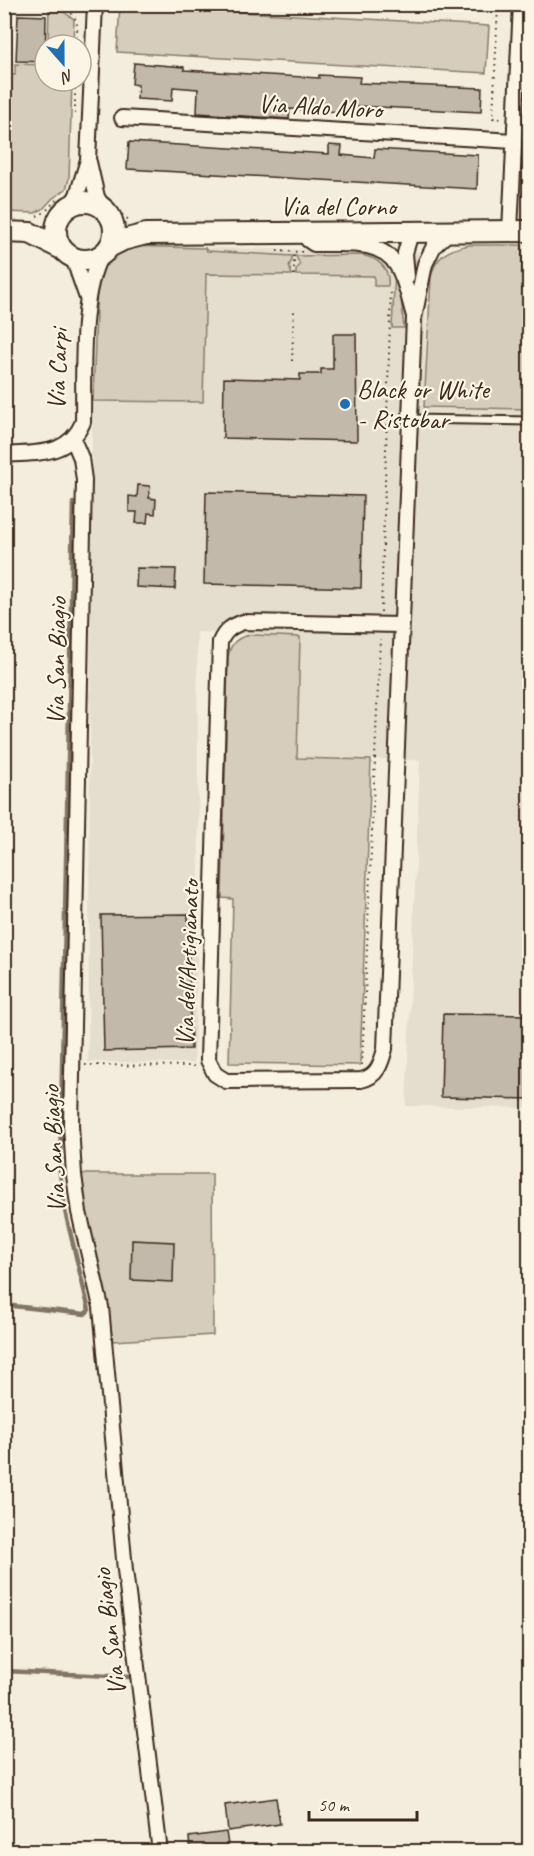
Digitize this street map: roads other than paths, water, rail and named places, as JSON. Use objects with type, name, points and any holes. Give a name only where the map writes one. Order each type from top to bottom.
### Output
[{"type":"street","name":"Via Carpi","points":[[90,33],[94,4]]},
{"type":"street","points":[[510,231],[521,4]]},
{"type":"street","name":"Via Carpi","points":[[4,455],[51,451],[65,446],[73,440],[83,422],[87,298],[95,267],[114,230],[109,211],[97,196],[88,160],[87,93]]},
{"type":"street","name":"Via Aldo Moro","points":[[122,118],[514,141]]},
{"type":"street","name":"Via Carpi","points":[[87,298],[55,232],[57,222],[68,200],[80,189],[88,160]]},
{"type":"street","points":[[68,200],[93,203],[109,211]]},
{"type":"street","name":"Via del Corno","points":[[109,211],[124,226],[305,243],[411,233],[530,231]]},
{"type":"street","points":[[4,232],[31,224],[57,222]]},
{"type":"street","points":[[31,224],[67,254],[92,259],[105,251]]},
{"type":"street","name":"Via del Corno","points":[[105,251],[142,228]]},
{"type":"street","points":[[411,233],[405,253],[405,268],[414,318]]},
{"type":"street","name":"Via dell'Artigianato","points":[[401,625],[243,622],[231,627],[223,634],[220,642],[208,1060],[214,1074],[226,1081],[369,1079],[379,1068],[385,1049],[414,318],[425,264],[434,246],[448,233]]},
{"type":"street","points":[[305,243],[308,240],[314,244],[371,246],[382,251],[398,267],[414,318]]},
{"type":"street","name":"Via San Biagio","points":[[73,440],[81,458],[84,480],[71,1125],[74,1175],[79,1212],[101,1307],[125,1570],[160,1851]]},
{"type":"lane","points":[[410,419],[530,421]]},
{"type":"waterway","points":[[4,1305],[85,1314],[89,1310],[65,1211],[60,1173],[73,503]]},
{"type":"waterway","points":[[4,1671],[131,1677]]},
{"type":"place","name":"Black or White - Ristobar","points":[[345,404]]}]
